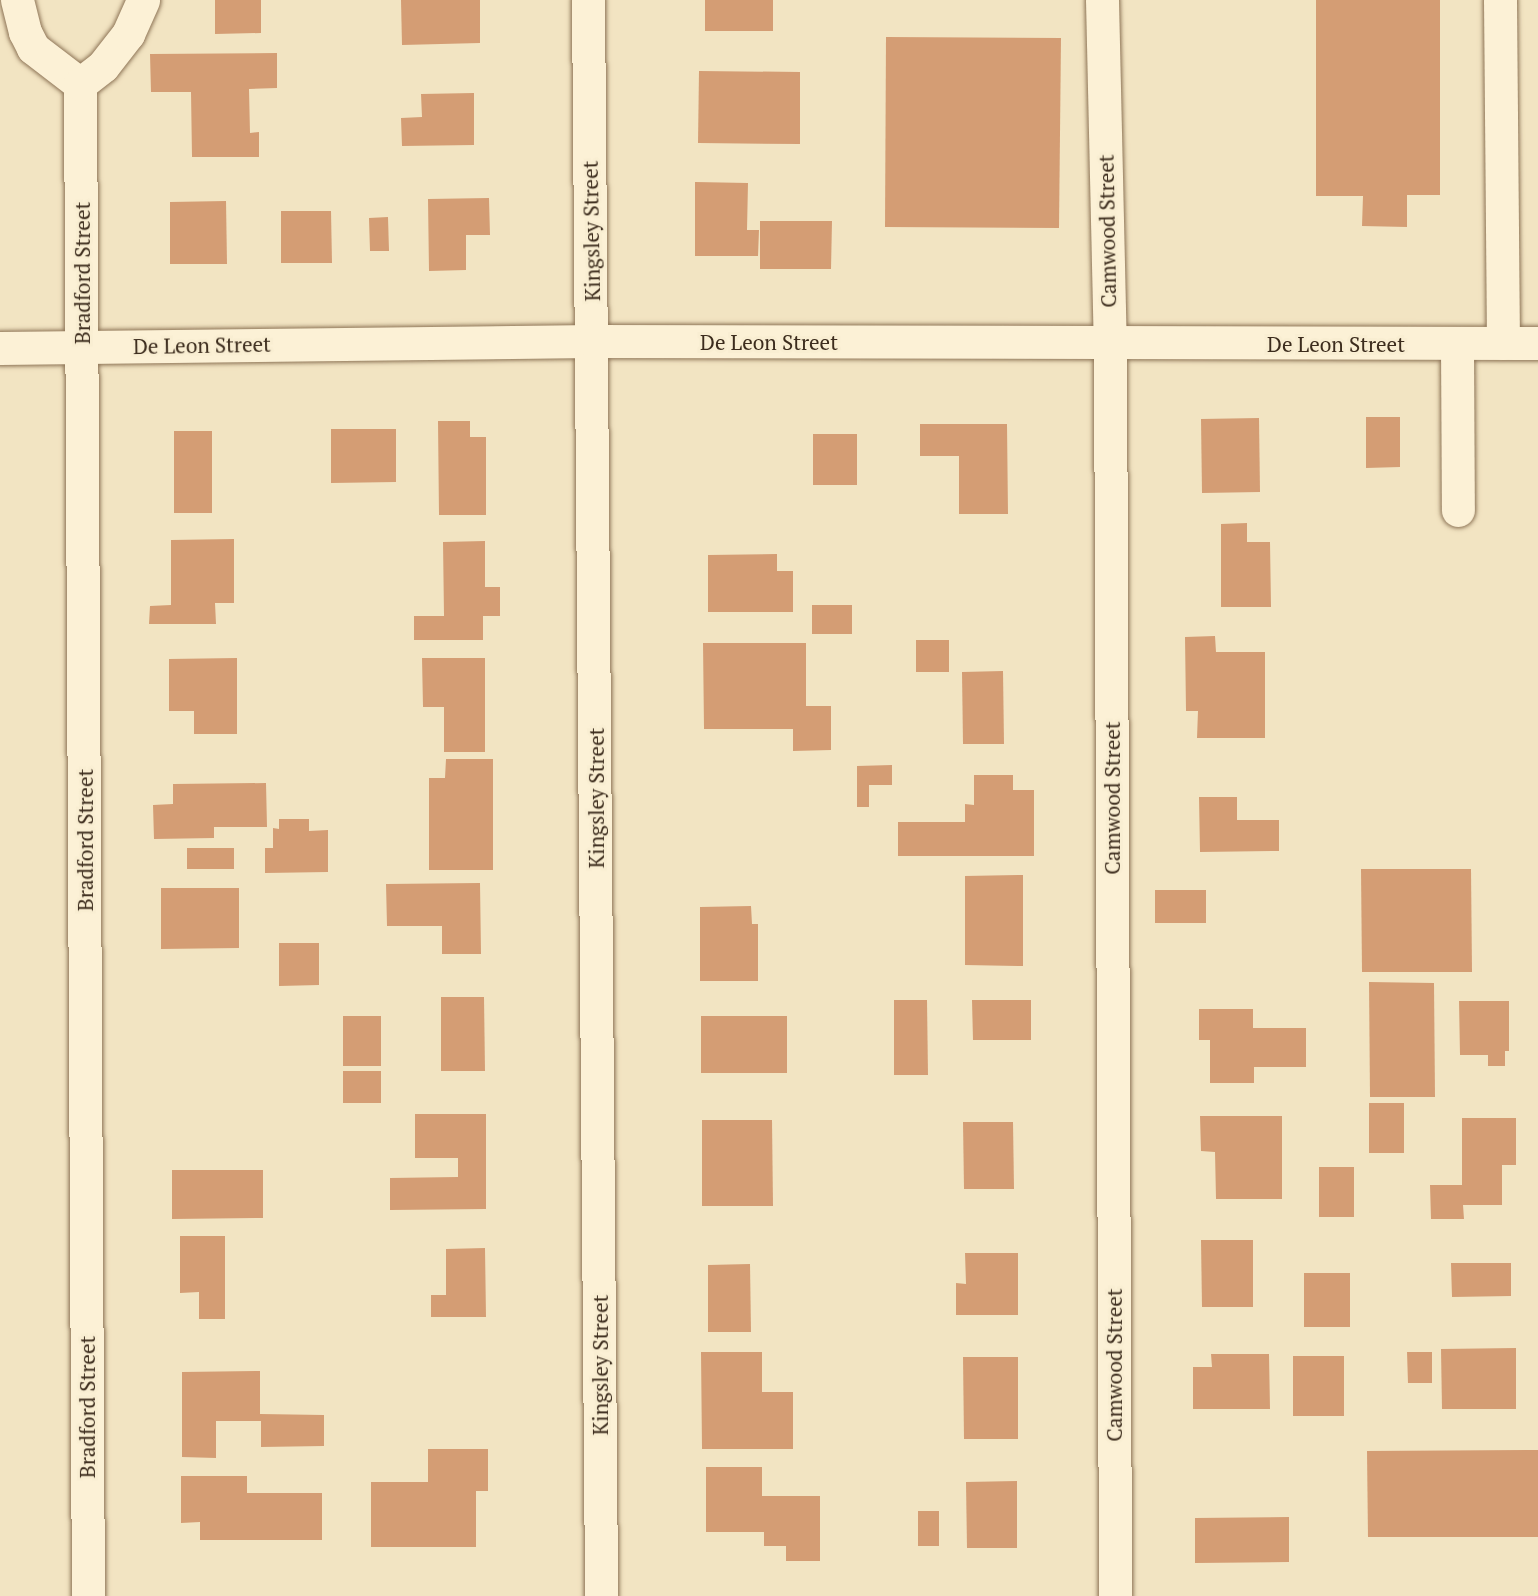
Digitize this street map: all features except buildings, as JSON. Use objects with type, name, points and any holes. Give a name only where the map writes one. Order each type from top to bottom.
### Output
[{"type":"street","points":[[17,0],[25,32],[33,48],[80,84],[103,66],[128,34],[143,0]]},
{"type":"street","name":"Kingsley Street","points":[[588,0],[593,341],[601,1596]]},
{"type":"street","name":"Camwood Street","points":[[1102,0],[1110,335],[1115,1596]]},
{"type":"street","points":[[1500,0],[1503,343]]},
{"type":"street","name":"Bradford Street","points":[[80,84],[88,1596]]},
{"type":"street","name":"De Leon Street","points":[[0,348],[1110,335],[1538,343]]},
{"type":"street","points":[[1457,343],[1458,510]]}]
